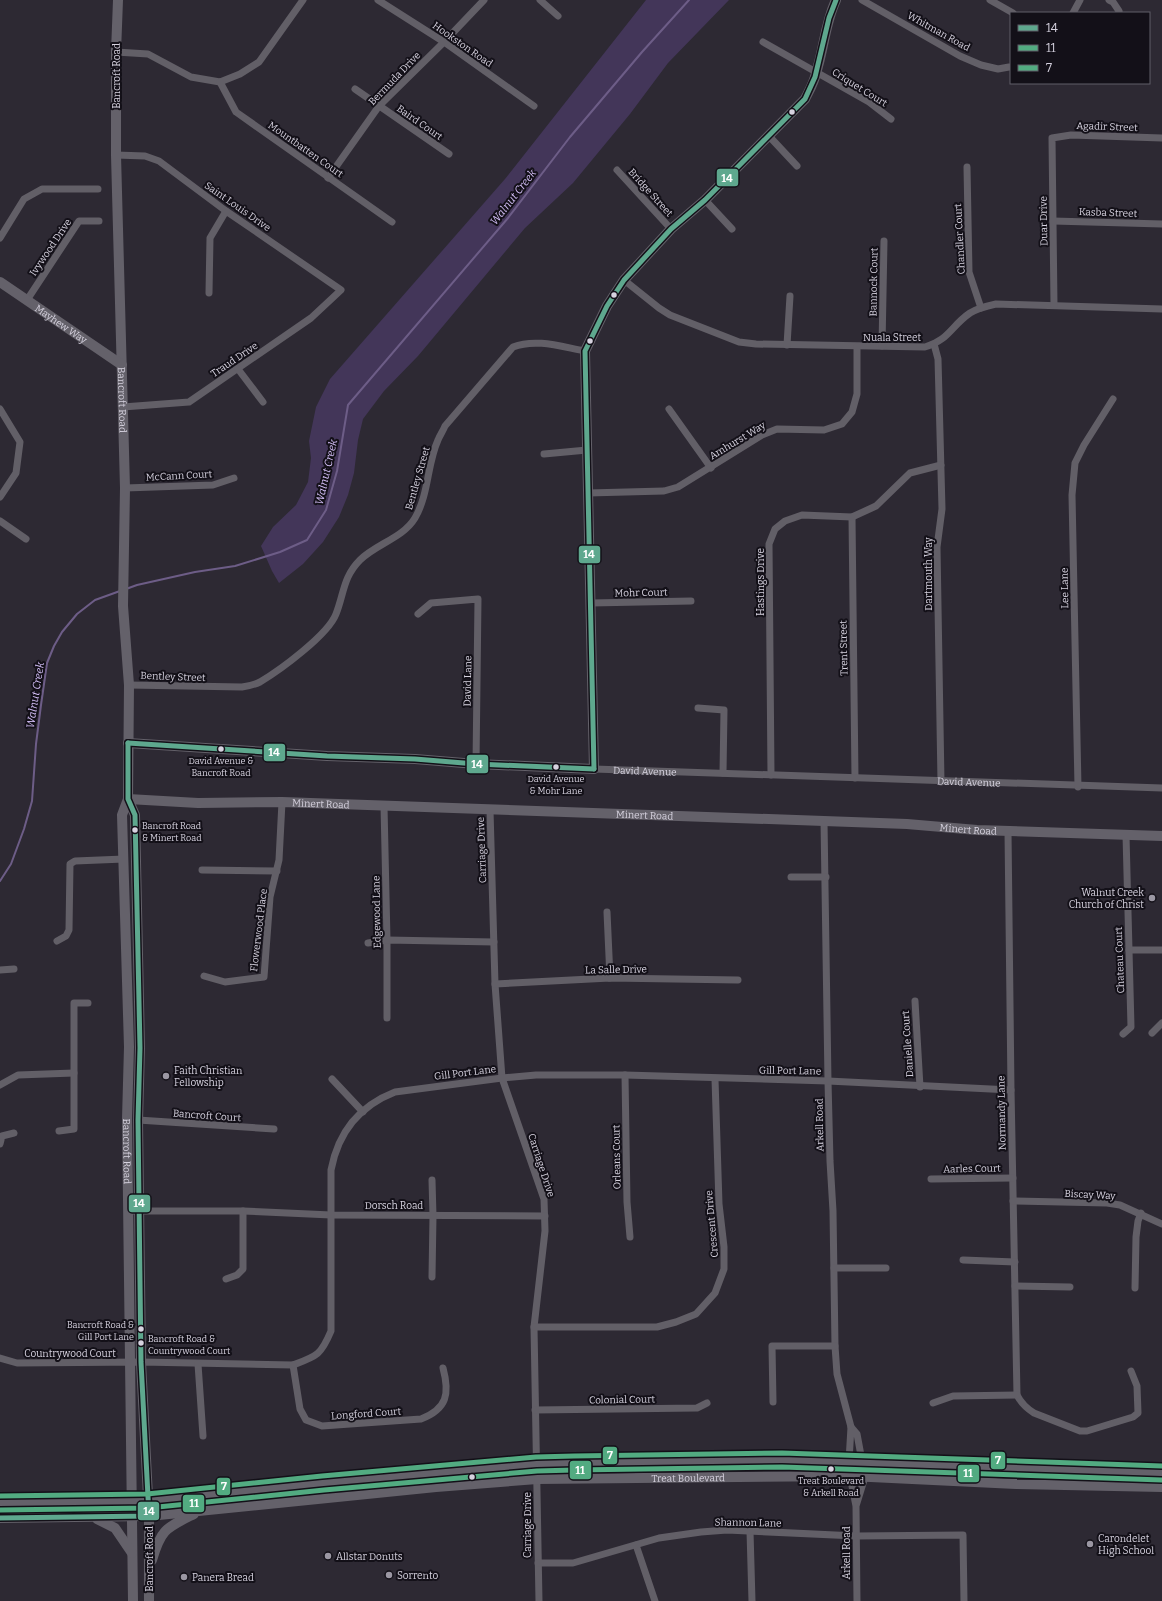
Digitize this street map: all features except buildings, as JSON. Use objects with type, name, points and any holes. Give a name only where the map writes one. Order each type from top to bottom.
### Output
[{"type":"street","name":"Bancroft Road","points":[[118,0],[116,52],[116,155],[125,488],[122,574],[129,685],[128,799],[122,815],[129,1047],[127,1119],[133,1601]]},
{"type":"street","points":[[116,52],[148,54],[191,77],[220,82],[240,74],[259,62],[303,0]]},
{"type":"street","name":"Hookston Road","points":[[378,0],[444,42],[534,106]]},
{"type":"street","name":"Bermuda Drive","points":[[328,178],[379,106],[484,0]]},
{"type":"street","points":[[540,0],[558,16]]},
{"type":"street","points":[[594,769],[585,352],[607,306],[624,280],[671,228],[705,200],[768,135],[805,100],[817,72],[828,19],[836,0]]},
{"type":"street","name":"Whitman Road","points":[[862,0],[960,56],[982,65],[998,69],[1009,67]]},
{"type":"street","points":[[990,0],[1011,12]]},
{"type":"street","points":[[1074,12],[1080,0]]},
{"type":"street","points":[[1109,0],[1119,11]]},
{"type":"street","name":"Criquet Court","points":[[763,42],[869,102],[891,119]]},
{"type":"street","name":"Mountbatten Court","points":[[220,82],[236,112],[392,222]]},
{"type":"street","name":"Baird Court","points":[[355,89],[449,154]]},
{"type":"street","points":[[768,135],[797,166]]},
{"type":"street","name":"Agadir Street","points":[[1052,138],[1071,135],[1162,138]]},
{"type":"street","name":"Duar Drive","points":[[1052,138],[1054,305]]},
{"type":"street","name":"Saint Louis Drive","points":[[116,155],[145,156],[159,161],[226,211],[341,290]]},
{"type":"street","name":"Chandler Court","points":[[967,167],[969,272],[981,308]]},
{"type":"street","name":"Bridge Street","points":[[617,170],[671,228]]},
{"type":"street","points":[[0,238],[24,199],[42,189],[98,189]]},
{"type":"street","points":[[705,200],[732,229]]},
{"type":"street","points":[[209,293],[210,238],[226,211]]},
{"type":"street","name":"Kasba Street","points":[[1053,221],[1162,224]]},
{"type":"street","name":"Ivywood Drive","points":[[27,300],[79,222],[99,222]]},
{"type":"street","name":"Bannock Court","points":[[882,346],[884,241]]},
{"type":"street","name":"Nuala Street","points":[[624,280],[670,315],[739,342],[756,344],[925,347],[942,340],[969,314],[981,308],[1004,304],[1162,309]]},
{"type":"street","name":"Mayhew Way","points":[[0,282],[122,365]]},
{"type":"street","name":"Traud Drive","points":[[123,407],[189,402],[311,318],[341,290]]},
{"type":"street","points":[[787,345],[790,296]]},
{"type":"street","name":"Bentley Street","points":[[129,685],[242,687],[258,683],[276,671],[319,638],[328,628],[336,615],[345,583],[360,561],[369,552],[404,530],[414,520],[424,497],[438,440],[445,426],[513,347],[523,343],[534,342],[585,352]]},
{"type":"street","name":"Dartmouth Way","points":[[934,344],[938,359],[942,509],[937,547],[941,782]]},
{"type":"street","name":"Amhurst Way","points":[[588,493],[664,491],[678,487],[711,468],[762,435],[777,429],[824,430],[842,424],[852,412],[857,394],[857,346]]},
{"type":"street","points":[[238,369],[263,402]]},
{"type":"street","name":"Lee Lane","points":[[1078,787],[1072,495],[1075,463],[1084,445],[1113,399]]},
{"type":"street","points":[[0,409],[20,442],[16,473],[0,497]]},
{"type":"street","points":[[669,410],[711,468]]},
{"type":"street","points":[[544,454],[587,450]]},
{"type":"street","name":"Hastings Drive","points":[[771,775],[769,544],[775,529],[785,521],[802,515],[852,517],[876,506],[910,473],[941,465]]},
{"type":"street","name":"McCann Court","points":[[125,488],[213,485],[234,478]]},
{"type":"street","name":"Trent Street","points":[[852,517],[854,778]]},
{"type":"street","points":[[0,521],[26,539]]},
{"type":"street","name":"David Lane","points":[[418,614],[431,603],[478,599],[476,764]]},
{"type":"street","name":"Mohr Court","points":[[591,603],[691,601]]},
{"type":"street","points":[[698,708],[724,710],[723,773]]},
{"type":"street","name":"David Avenue","points":[[128,743],[327,756],[415,759],[476,764],[1078,787],[1162,788]]},
{"type":"street","name":"Bancroft Road","points":[[128,799],[135,815],[140,1048],[138,1120],[141,1362],[147,1501],[149,1516],[149,1601]]},
{"type":"street","name":"Minert Road","points":[[128,799],[198,803],[282,802],[824,821],[907,824],[1008,831],[1162,836]]},
{"type":"street","name":"Flowerwood Place","points":[[204,976],[225,982],[264,977],[270,897],[277,871],[280,849],[282,802]]},
{"type":"street","name":"Edgewood Lane","points":[[384,806],[387,940],[386,1018]]},
{"type":"street","name":"Carriage Drive","points":[[490,810],[495,984],[502,1078],[544,1199],[545,1216],[543,1255],[534,1327],[539,1601]]},
{"type":"street","name":"Arkell Road","points":[[824,821],[828,1081],[835,1346],[837,1374],[852,1427],[857,1434],[865,1476],[856,1506]]},
{"type":"street","name":"Normandy Lane","points":[[1008,831],[1017,1394]]},
{"type":"street","name":"Chateau Court","points":[[1123,1034],[1131,1027],[1126,835]]},
{"type":"street","points":[[57,942],[66,936],[69,930],[70,864],[75,861],[124,860]]},
{"type":"street","points":[[202,870],[277,871]]},
{"type":"street","points":[[791,877],[826,877]]},
{"type":"street","points":[[607,912],[610,978]]},
{"type":"street","points":[[368,943],[387,940],[494,942]]},
{"type":"street","points":[[1129,950],[1162,950]]},
{"type":"street","points":[[0,970],[14,969]]},
{"type":"street","name":"La Salle Drive","points":[[495,984],[610,978],[738,980]]},
{"type":"street","name":"Danielle Court","points":[[915,1001],[920,1087]]},
{"type":"street","points":[[59,1131],[74,1129],[74,1003],[88,1003]]},
{"type":"street","points":[[1152,1033],[1162,1023]]},
{"type":"street","points":[[0,1085],[18,1075],[74,1073]]},
{"type":"street","name":"Gill Port Lane","points":[[141,1362],[293,1365],[316,1357],[324,1346],[331,1331],[331,1170],[334,1155],[347,1129],[363,1112],[383,1097],[396,1092],[536,1075],[626,1075],[715,1079],[828,1081],[920,1087],[1011,1090]]},
{"type":"street","name":"Orleans Court","points":[[626,1075],[627,1202],[630,1237]]},
{"type":"street","points":[[332,1079],[363,1112]]},
{"type":"street","name":"Crescent Drive","points":[[534,1327],[657,1327],[676,1322],[696,1314],[714,1293],[724,1268],[724,1247],[719,1204],[715,1079]]},
{"type":"street","name":"Bancroft Court","points":[[138,1120],[274,1129]]},
{"type":"street","points":[[0,1144],[2,1136],[14,1133]]},
{"type":"street","name":"Aarles Court","points":[[932,1179],[1013,1178]]},
{"type":"street","points":[[432,1180],[434,1216],[432,1277]]},
{"type":"street","name":"Biscay Way","points":[[1013,1201],[1107,1203],[1120,1205],[1141,1213],[1162,1224]]},
{"type":"street","name":"Dorsch Road","points":[[129,1211],[243,1212],[331,1215],[545,1216]]},
{"type":"street","points":[[226,1280],[243,1269],[243,1212]]},
{"type":"street","points":[[1135,1288],[1136,1237],[1138,1221],[1141,1213]]},
{"type":"street","points":[[963,1260],[1015,1262]]},
{"type":"street","points":[[834,1268],[886,1268]]},
{"type":"street","points":[[1015,1286],[1070,1288]]},
{"type":"street","points":[[773,1402],[772,1346],[835,1346]]},
{"type":"street","name":"Countrywood Court","points":[[0,1358],[17,1363],[141,1362]]},
{"type":"street","points":[[198,1364],[203,1436]]},
{"type":"street","name":"Longford Court","points":[[293,1365],[300,1409],[306,1420],[322,1426],[421,1419],[433,1414],[446,1399],[447,1382],[443,1368]]},
{"type":"street","points":[[933,1403],[953,1396],[1017,1394],[1021,1402],[1028,1409],[1080,1431],[1094,1430],[1133,1417],[1138,1413],[1137,1386],[1131,1371]]},
{"type":"street","name":"Colonial Court","points":[[535,1410],[696,1408],[707,1403]]},
{"type":"street","name":"Arkell Road","points":[[852,1427],[849,1461],[850,1476],[856,1506],[857,1601]]},
{"type":"street","name":"Treat Boulevard","points":[[0,1503],[147,1501],[323,1483],[537,1464],[726,1460],[849,1461],[1013,1469],[1162,1473]]},
{"type":"street","name":"Treat Boulevard","points":[[0,1518],[149,1516],[436,1487],[537,1479],[865,1476],[1016,1484],[1162,1487]]},
{"type":"street","points":[[149,1569],[158,1540],[162,1534],[169,1527],[201,1511]]},
{"type":"street","points":[[93,1517],[115,1528],[132,1553]]},
{"type":"street","points":[[750,1530],[752,1601]]},
{"type":"street","name":"Shannon Lane","points":[[538,1563],[573,1563],[659,1538],[694,1532],[750,1530],[856,1536],[963,1535],[964,1601]]},
{"type":"street","points":[[636,1545],[654,1601]]},
{"type":"shaded area","points":[[646,0],[729,0],[668,63],[630,114],[573,183],[525,228],[418,356],[384,391],[363,419],[358,440],[354,473],[348,495],[339,517],[323,542],[303,564],[279,583],[261,546],[273,527],[296,505],[308,482],[311,458],[309,441],[316,407],[330,379],[505,179]]},
{"type":"waterway","name":"Walnut Creek","points":[[126,589],[137,585],[195,572],[235,566],[280,552],[307,540],[326,510],[337,471],[348,405],[508,218],[570,137],[642,52],[689,0]]},
{"type":"waterway","name":"Walnut Creek","points":[[0,881],[11,864],[24,829],[32,801],[36,744],[41,705],[47,663],[54,646],[62,632],[77,614],[95,600],[120,591]]},
{"type":"transit line","name":"14","points":[[594,769],[585,351],[607,306],[624,280],[671,229],[705,200],[805,99],[815,77],[829,18],[836,0]]},
{"type":"transit line","name":"14","points":[[128,743],[327,756],[415,759],[476,764],[594,769]]},
{"type":"transit line","name":"14","points":[[0,1518],[149,1516],[141,1362],[138,1120],[140,1048],[135,815],[128,799],[128,743]]},
{"type":"transit line","name":"7","points":[[0,1496],[147,1494],[322,1476],[536,1457],[574,1456],[782,1453],[1162,1466]]},
{"type":"transit line","name":"11","points":[[0,1510],[148,1508],[324,1490],[537,1471],[574,1470],[782,1467],[1162,1480]]},
{"type":"place","name":"David Avenue & Bancroft Road","points":[[221,749]]},
{"type":"place","name":"David Avenue & Mohr Lane","points":[[556,767]]},
{"type":"place","name":"Bancroft Road & Minert Road","points":[[135,830]]},
{"type":"place","name":"Walnut Creek Church of Christ","points":[[1152,898]]},
{"type":"place","name":"Faith Christian Fellowship","points":[[166,1076]]},
{"type":"place","name":"Bancroft Road & Gill Port Lane","points":[[141,1329]]},
{"type":"place","name":"Bancroft Road & Countrywood Court","points":[[141,1343]]},
{"type":"place","name":"Treat Boulevard & Arkell Road","points":[[831,1469]]},
{"type":"place","name":"Carondelet High School","points":[[1090,1544]]},
{"type":"place","name":"Allstar Donuts","points":[[328,1556]]},
{"type":"place","name":"Sorrento","points":[[389,1575]]},
{"type":"place","name":"Panera Bread","points":[[184,1577]]}]
